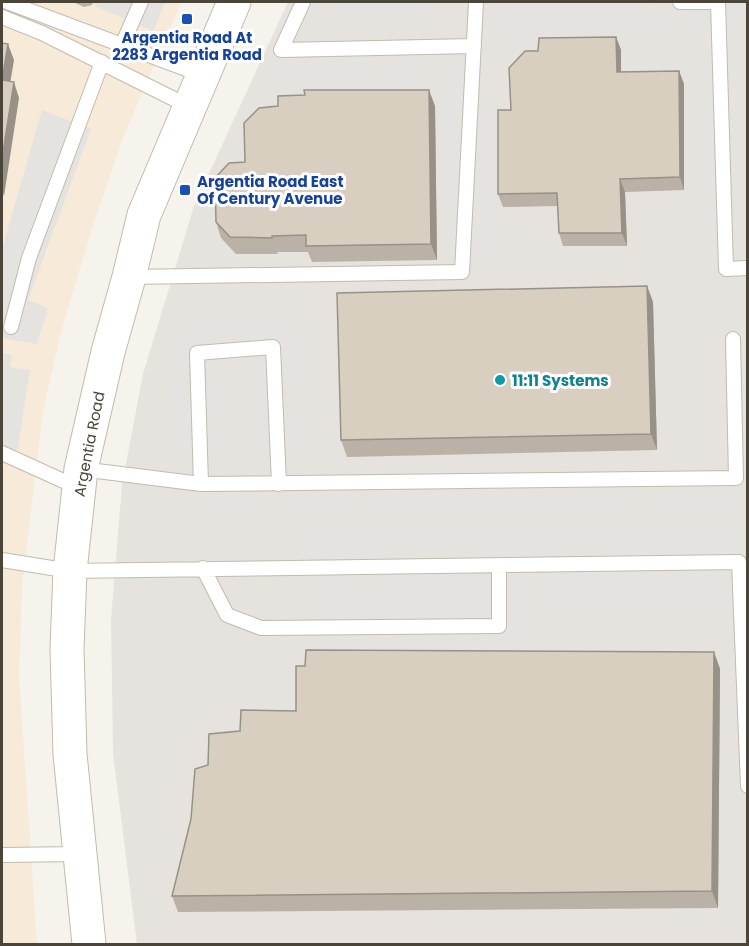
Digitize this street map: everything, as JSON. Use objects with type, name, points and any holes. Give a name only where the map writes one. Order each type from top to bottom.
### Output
[{"type":"street","name":"Argentia Road","points":[[89,945],[70,754],[67,649],[70,571],[80,478],[108,352],[144,215],[234,2]]},
{"type":"lane","points":[[7,2],[202,75]]},
{"type":"lane","points":[[122,45],[141,2]]},
{"type":"lane","points":[[315,2],[303,2],[281,50],[474,46]]},
{"type":"lane","points":[[129,277],[462,272],[476,2]]},
{"type":"lane","points":[[680,2],[718,2],[726,269],[747,268]]},
{"type":"lane","points":[[2,16],[42,33],[190,106]]},
{"type":"lane","points":[[11,327],[29,258],[102,62]]},
{"type":"lane","points":[[2,453],[80,478],[201,484],[736,478],[733,339]]},
{"type":"lane","points":[[201,484],[197,353],[273,347],[279,484]]},
{"type":"lane","points":[[2,560],[70,571],[739,562],[747,786]]},
{"type":"lane","points":[[203,568],[226,615],[261,628],[499,626],[499,565]]},
{"type":"lane","points":[[2,855],[79,854]]},
{"type":"shaded area","points":[[2,2],[181,2],[123,138],[94,222],[61,332],[43,411],[22,587],[19,676],[37,944],[2,944]]},
{"type":"shaded area","points":[[97,2],[165,2],[153,31],[95,6]]},
{"type":"shaded area","points":[[288,2],[747,2],[747,944],[137,944],[113,753],[111,619],[122,485],[143,374],[194,206]]},
{"type":"shaded area","points":[[340,2],[427,2],[427,11],[340,10]]},
{"type":"shaded area","points":[[497,2],[642,2],[643,6],[676,5],[678,42],[500,50]]},
{"type":"shaded area","points":[[687,2],[743,2],[743,36],[687,36]]},
{"type":"shaded area","points":[[318,33],[371,34],[371,72],[388,72],[388,38],[427,38],[426,84],[407,84],[407,104],[298,102],[298,91],[269,90],[269,64],[318,65]]},
{"type":"shaded area","points":[[491,47],[495,263],[445,264],[441,48]]},
{"type":"shaded area","points":[[693,51],[744,52],[743,231],[692,230]]},
{"type":"shaded area","points":[[42,110],[91,129],[28,300],[48,308],[37,344],[2,338],[2,249]]},
{"type":"shaded area","points":[[286,318],[287,337],[302,336],[305,394],[286,395],[287,417],[309,417],[311,462],[292,463],[291,443],[247,445],[243,371],[260,370],[260,361],[211,363],[212,376],[230,375],[234,457],[191,458],[190,451],[175,451],[169,337],[191,336],[191,322]]},
{"type":"shaded area","points":[[2,353],[12,355],[10,367],[30,370],[17,453],[2,450]]},
{"type":"shaded area","points":[[747,491],[747,510],[654,513],[654,494]]},
{"type":"shaded area","points":[[633,492],[634,513],[178,520],[178,499]]},
{"type":"shaded area","points":[[747,526],[747,612],[535,611],[534,579],[524,579],[527,651],[327,656],[324,640],[317,641],[313,578],[275,579],[272,531]]},
{"type":"building","points":[[616,37],[617,72],[679,71],[680,177],[620,179],[622,233],[559,233],[557,193],[498,194],[498,110],[511,110],[509,68],[525,51],[538,51],[539,38]]},
{"type":"building","points":[[2,43],[8,44],[2,80]]},
{"type":"building","points":[[2,80],[14,82],[2,158]]},
{"type":"building","points":[[304,90],[429,90],[431,244],[306,246],[306,235],[272,236],[272,238],[230,237],[216,222],[215,178],[229,163],[245,162],[244,123],[259,108],[278,106],[278,96],[305,95]]},
{"type":"building","name":"11:11 Systems","points":[[647,286],[651,434],[341,440],[337,293]]},
{"type":"building","points":[[306,650],[714,652],[712,891],[172,896],[191,819],[195,769],[208,765],[209,734],[240,731],[241,710],[296,711],[296,666],[305,666]]},
{"type":"place","name":"Argentia Road At 2283 Argentia Road","points":[[187,19]]},
{"type":"place","name":"Argentia Road East Of Century Avenue","points":[[185,190]]},
{"type":"place","name":"11:11 Systems","points":[[500,380]]}]
